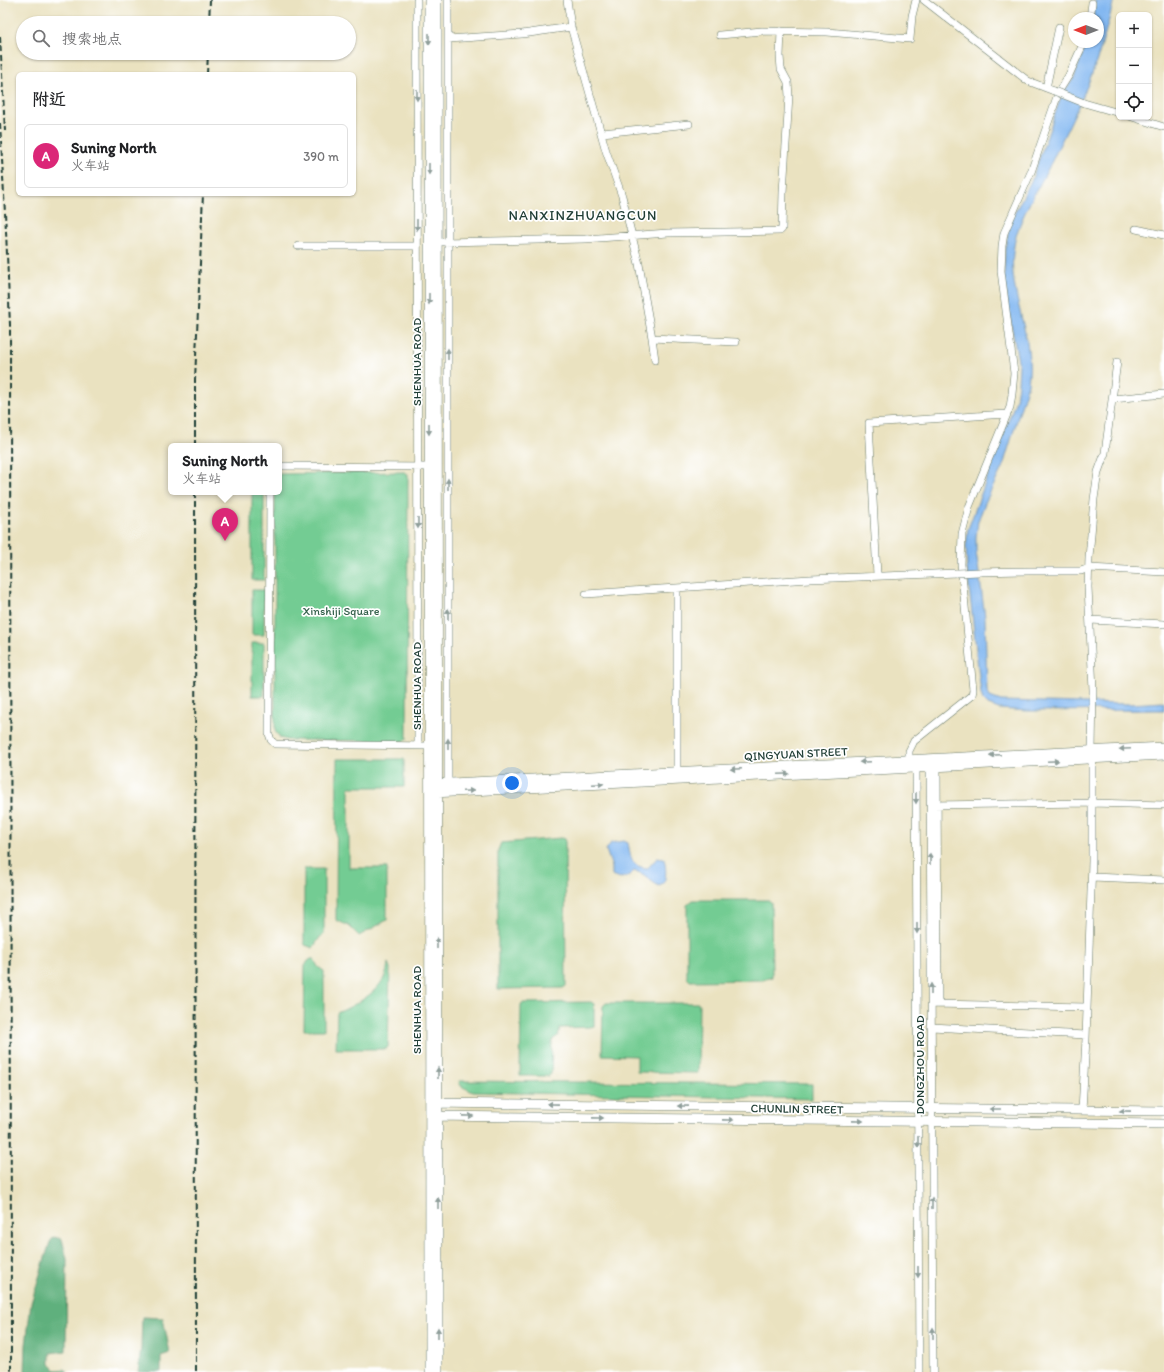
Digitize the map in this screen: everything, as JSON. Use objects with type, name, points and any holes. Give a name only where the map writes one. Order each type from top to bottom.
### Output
[{"type":"main road","name":"SHENHUA ROAD","points":[[429,0],[429,746],[433,788]]},
{"type":"main road","name":"SHENHUA ROAD","points":[[437,0],[437,242],[433,788],[434,1116],[438,1372]]},
{"type":"main road","name":"QINGYUAN STREET","points":[[433,788],[448,783],[913,762],[932,764],[1092,754],[1164,747]]},
{"type":"main road","name":"QINGYUAN STREET","points":[[1092,754],[1164,755]]},
{"type":"main road","name":"QINGYUAN STREET","points":[[433,788],[913,762]]},
{"type":"main road","name":"CHUNLIN STREET","points":[[434,1103],[1164,1111]]},
{"type":"main road","name":"SHENHUA ROAD","points":[[430,1372],[434,1116]]},
{"type":"main road","name":"CHUNLIN STREET","points":[[434,1116],[1164,1124]]},
{"type":"street","points":[[417,0],[418,746]]},
{"type":"street","points":[[448,0],[448,783]]},
{"type":"street","points":[[567,0],[571,26],[622,196],[632,235],[639,264],[655,360]]},
{"type":"street","points":[[720,35],[762,31],[781,31],[827,32],[910,39],[912,16],[916,0]]},
{"type":"street","points":[[924,0],[1028,81],[1084,103],[1116,112]]},
{"type":"street","points":[[1091,12],[1092,3]]},
{"type":"street","points":[[448,39],[522,34],[571,26]]},
{"type":"street","points":[[1046,88],[1059,27]]},
{"type":"street","points":[[437,242],[585,239],[668,233],[780,231],[782,228],[789,96],[788,82],[781,69],[781,31]]},
{"type":"street","points":[[877,576],[869,423],[1006,414],[1012,394],[1014,373],[1001,272],[1004,232],[1032,172],[1059,90],[1069,75],[1081,48]]},
{"type":"street","points":[[1142,120],[1164,127]]},
{"type":"street","points":[[602,133],[689,124]]},
{"type":"street","points":[[1136,229],[1164,236]]},
{"type":"street","points":[[298,246],[417,246]]},
{"type":"street","points":[[652,338],[736,342]]},
{"type":"street","points":[[1082,1110],[1092,877],[1093,702],[1088,587],[1094,499],[1098,472],[1105,453],[1117,362]]},
{"type":"street","points":[[1113,399],[1164,394]]},
{"type":"street","name":"DONGZHOU ROAD","points":[[919,1372],[918,1109],[913,762],[909,751],[914,741],[972,695],[973,690],[961,564],[962,534],[969,507],[1006,414]]},
{"type":"street","points":[[282,466],[429,467]]},
{"type":"street","points":[[270,495],[270,740],[275,744],[429,746]]},
{"type":"street","points":[[586,594],[810,579],[979,572],[1081,571],[1089,568],[1164,572]]},
{"type":"street","points":[[677,772],[678,588]]},
{"type":"street","points":[[1090,620],[1164,624]]},
{"type":"street","name":"DONGZHOU ROAD","points":[[932,764],[934,805],[934,1004],[931,1027],[933,1372]]},
{"type":"street","points":[[934,805],[1092,803],[1164,806]]},
{"type":"street","points":[[1092,877],[1164,880]]},
{"type":"street","points":[[934,1004],[1087,1007]]},
{"type":"street","points":[[931,1027],[1086,1035]]},
{"type":"green space","name":"Xinshiji Square","points":[[404,472],[408,474],[407,739],[404,741],[287,740],[280,738],[275,731],[275,495],[282,495],[282,474]]},
{"type":"green space","points":[[252,495],[264,495],[264,580],[252,580]]},
{"type":"green space","points":[[252,590],[264,590],[264,635],[252,635]]},
{"type":"green space","points":[[252,643],[264,643],[264,696],[252,696]]},
{"type":"green space","points":[[337,759],[404,759],[404,787],[349,787],[349,868],[387,868],[387,920],[359,936],[349,926],[336,920]]},
{"type":"green space","points":[[561,838],[565,841],[566,986],[563,988],[498,989],[498,850],[501,843]]},
{"type":"green space","points":[[304,869],[324,869],[324,934],[320,937],[313,948],[305,945],[304,941]]},
{"type":"green space","points":[[693,900],[768,900],[771,902],[772,977],[763,980],[690,981],[687,978],[687,905]]},
{"type":"green space","points":[[311,959],[314,959],[318,967],[324,971],[324,1030],[304,1030],[305,966]]},
{"type":"green space","points":[[388,963],[390,968],[388,1047],[386,1049],[336,1049],[337,1013],[357,1003],[375,990],[385,976]]},
{"type":"green space","points":[[591,1002],[594,1004],[594,1026],[560,1028],[558,1036],[553,1039],[551,1073],[549,1076],[520,1076],[522,1003]]},
{"type":"green space","points":[[606,1003],[699,1003],[698,1073],[637,1072],[637,1056],[602,1055],[603,1006]]},
{"type":"green space","points":[[459,1081],[812,1084],[812,1099],[473,1092],[461,1086]]},
{"type":"green space","points":[[54,1237],[62,1239],[67,1259],[66,1351],[50,1353],[50,1364],[56,1370],[65,1369],[68,1372],[25,1372],[26,1345],[31,1303],[50,1242]]},
{"type":"green space","points":[[142,1317],[163,1318],[170,1353],[161,1356],[161,1372],[138,1372],[141,1348]]},
{"type":"water","points":[[1095,0],[1114,0],[1104,38],[1104,12],[1094,12]]},
{"type":"water","points":[[1085,48],[1101,48],[1092,74],[1079,104],[1024,215],[1014,246],[1013,275],[1025,332],[1029,372],[1028,384],[1003,466],[978,521],[976,551],[985,617],[987,690],[990,697],[1001,701],[1129,704],[1164,702],[1164,710],[1028,711],[999,709],[988,705],[983,700],[981,694],[967,569],[966,546],[968,529],[1016,400],[1019,366],[1008,308],[1004,274],[1005,250],[1009,228],[1015,212],[1032,179],[1062,94],[1074,78]]},
{"type":"water","points":[[624,841],[628,843],[632,860],[638,866],[648,868],[657,858],[664,859],[666,872],[663,884],[659,886],[642,873],[634,871],[624,878],[612,875],[612,867],[606,850],[611,843]]},
{"type":"railway","points":[[209,16],[210,0]]},
{"type":"railway","points":[[0,37],[5,131]]},
{"type":"railway","points":[[207,72],[208,60]]},
{"type":"railway","points":[[0,123],[10,325],[11,1372]]},
{"type":"railway","points":[[195,443],[195,380],[203,196]]},
{"type":"railway","points":[[195,495],[196,1372]]},
{"type":"place","name":"Suning North","points":[[225,541]]},
{"type":"district","name":"NANXINZHUANGCUN","points":[[583,215]]}]
